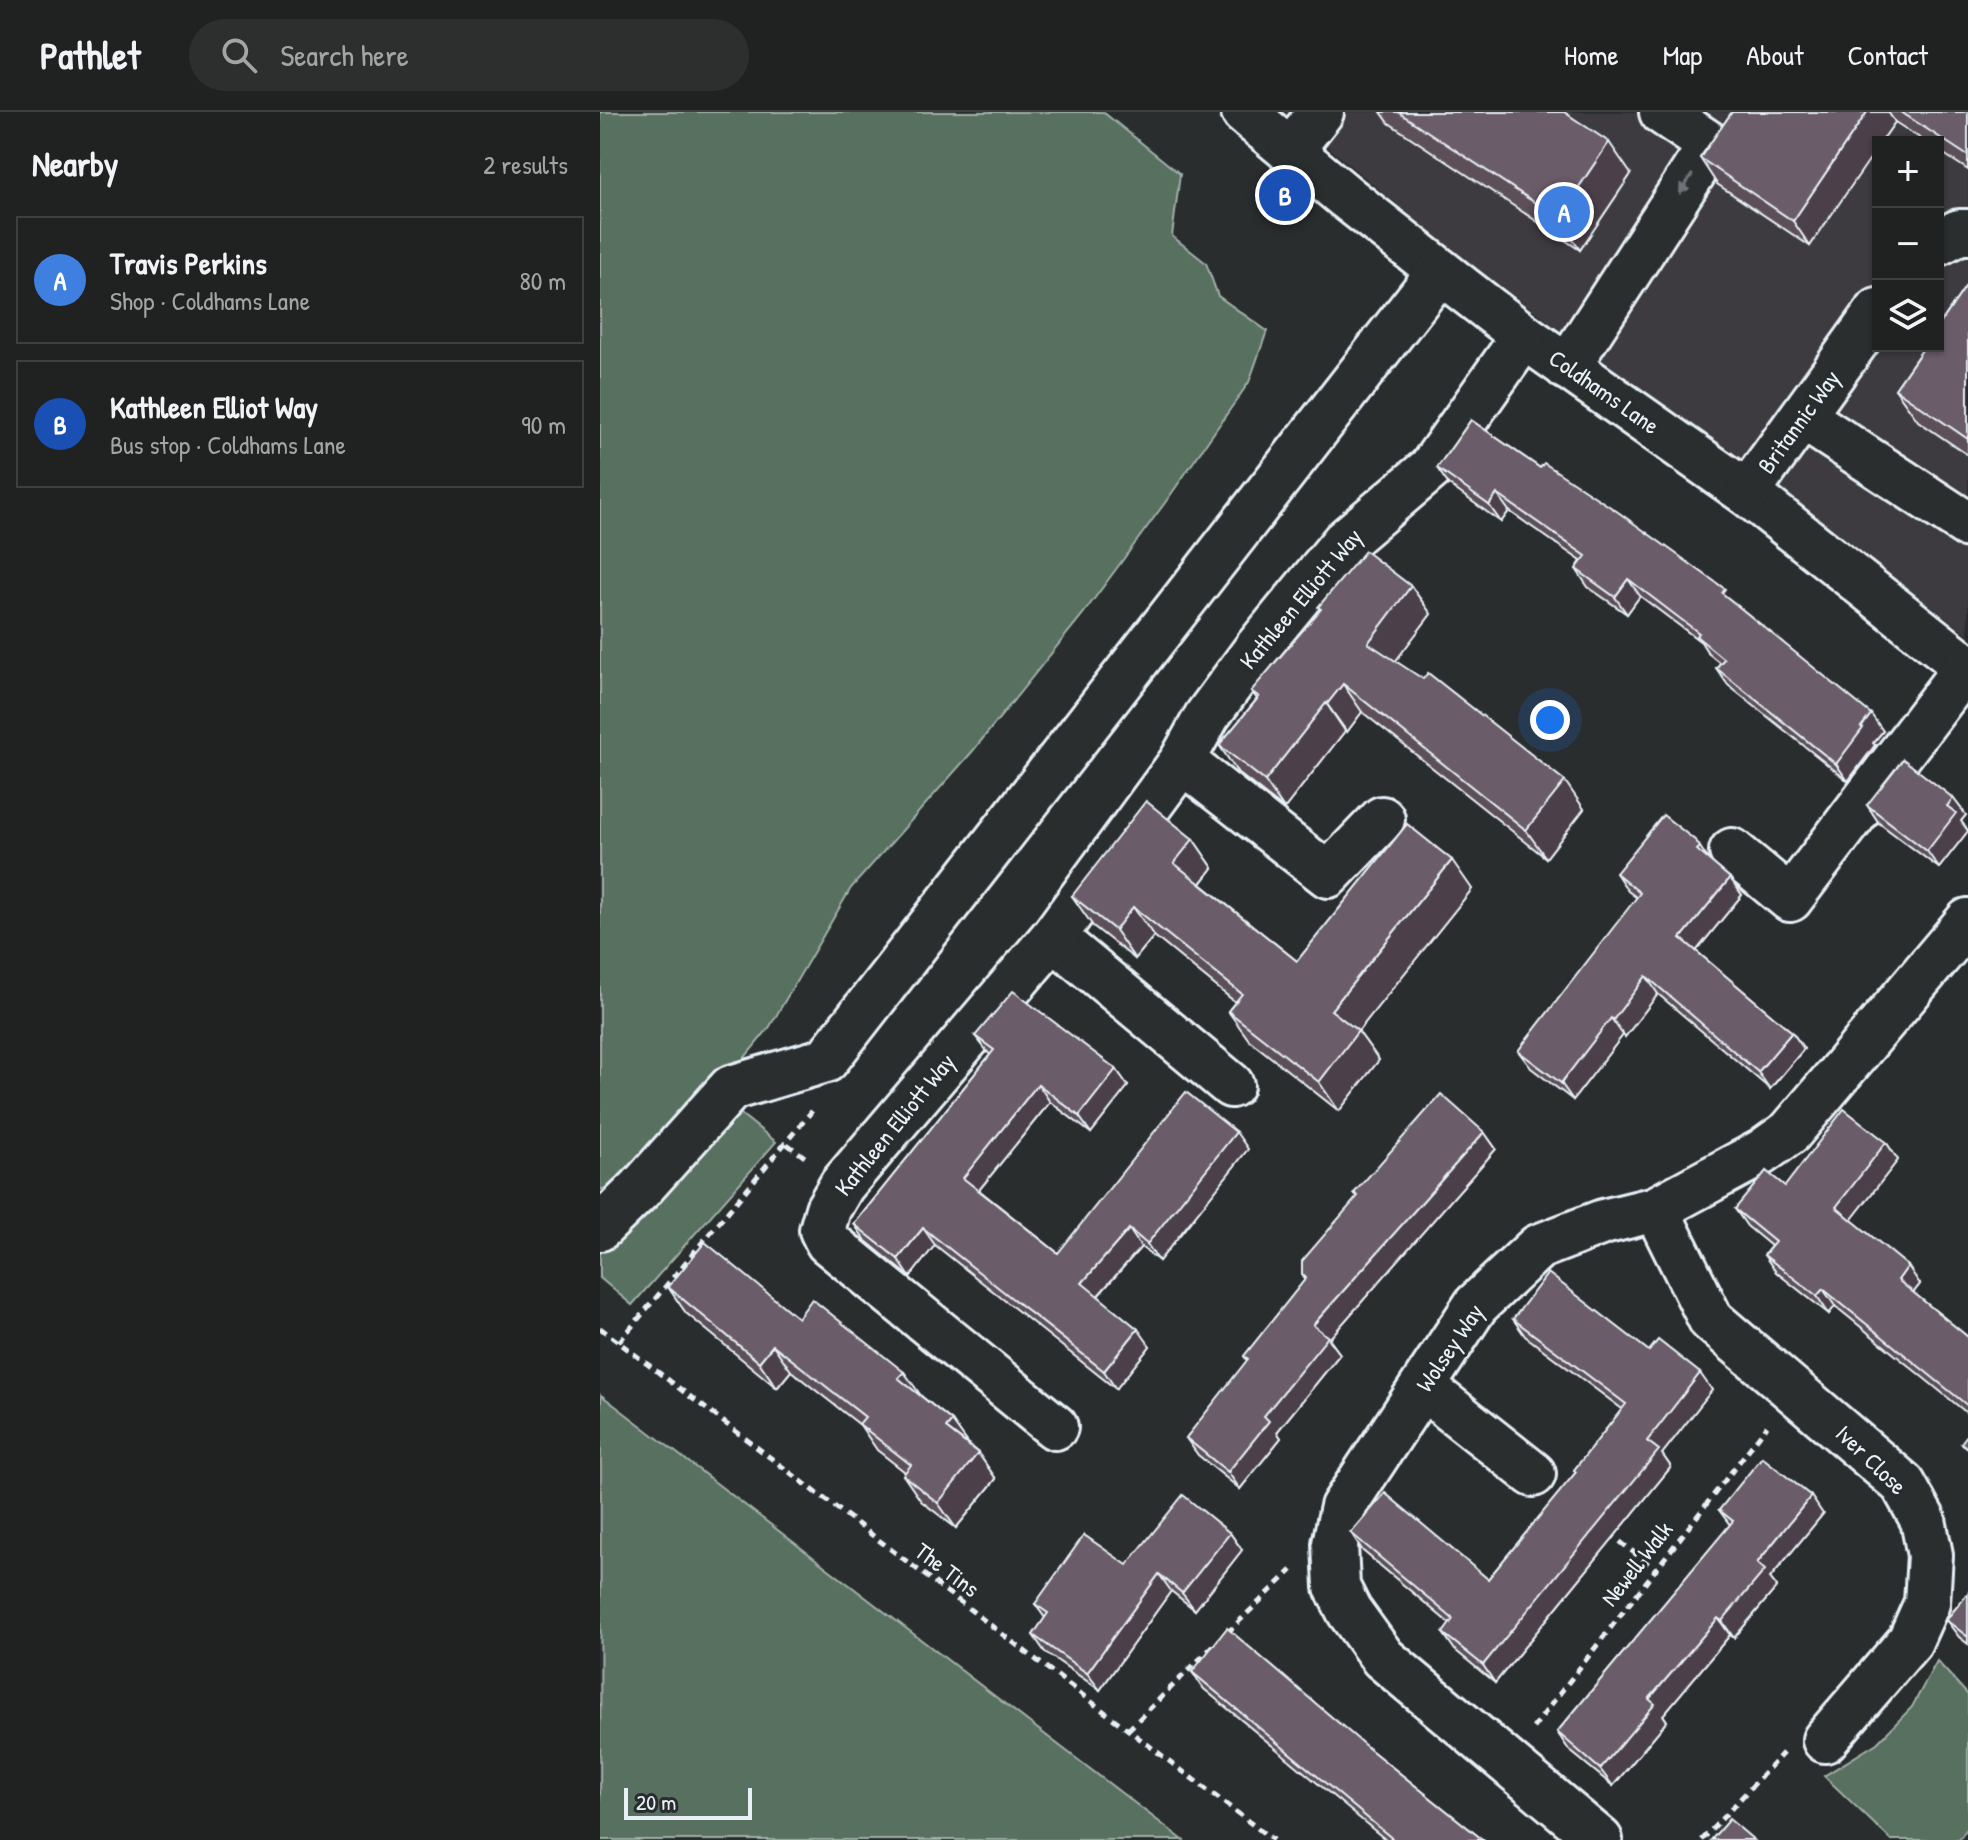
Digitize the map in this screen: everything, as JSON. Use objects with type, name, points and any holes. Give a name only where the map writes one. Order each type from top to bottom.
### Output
[{"type":"street","name":"Coldhams Lane","points":[[1244,112],[1524,336],[1747,493],[1967,667]]},
{"type":"street","points":[[1290,151],[1321,112]]},
{"type":"street","points":[[1567,367],[1711,145],[1662,112]]},
{"type":"street","points":[[1944,240],[1959,232],[1968,232]]},
{"type":"street","points":[[600,1228],[640,1189],[731,1088],[826,1060],[1440,271]]},
{"type":"street","name":"Britannic Way","points":[[1747,493],[1872,319]]},
{"type":"street","name":"Kathleen Elliott Way","points":[[1055,1427],[828,1242],[822,1230],[828,1209],[842,1185],[1053,937],[1182,761],[1207,716],[1257,648],[1344,542],[1431,468],[1524,336]]},
{"type":"street","points":[[1803,417],[1968,525]]},
{"type":"street","points":[[1732,851],[1790,899],[1967,667]]},
{"type":"street","points":[[1182,761],[1328,875],[1382,819]]},
{"type":"street","name":"Wolsey Way","points":[[1600,1840],[1383,1658],[1349,1611],[1337,1587],[1335,1544],[1343,1507],[1476,1305],[1538,1247],[1603,1222],[1656,1209],[1762,1152],[1790,1132],[1968,921]]},
{"type":"street","points":[[1053,937],[1231,1085]]},
{"type":"street","name":"Iver Close","points":[[1656,1209],[1711,1320],[1903,1484],[1923,1520],[1930,1555],[1927,1603],[1910,1641],[1825,1740]]},
{"type":"street","points":[[1423,1387],[1533,1474]]},
{"type":"path","name":"The Tins","points":[[600,1328],[1273,1840]]},
{"type":"path","name":"Newell Walk","points":[[1507,1760],[1795,1390]]},
{"type":"path","points":[[1606,1531],[1656,1570]]},
{"type":"path","points":[[1128,1730],[1293,1568]]},
{"type":"path","points":[[1702,1840],[1805,1730],[1825,1740]]},
{"type":"shaded area","points":[[1286,112],[1968,112],[1968,634],[1446,245]]},
{"type":"green space","points":[[600,112],[1103,112],[1180,174],[1172,236],[1206,263],[1218,296],[1267,331],[1249,382],[1167,500],[1083,614],[972,752],[851,888],[769,1028],[688,1127],[636,1175],[600,1190]]},
{"type":"green space","points":[[732,1107],[776,1142],[632,1305],[600,1278],[600,1249]]},
{"type":"green space","points":[[601,1395],[1183,1840],[600,1840]]},
{"type":"green space","points":[[1937,1661],[1968,1695],[1968,1827],[1959,1840],[1891,1840],[1824,1776],[1877,1743],[1912,1707]]},
{"type":"building","points":[[1398,112],[1564,112],[1609,142],[1558,218]]},
{"type":"building","points":[[1732,112],[1867,112],[1793,221],[1700,158]]},
{"type":"building","points":[[1901,112],[1968,112],[1968,156],[1944,140],[1944,136],[1938,136]]},
{"type":"building","points":[[1968,283],[1968,439],[1895,389],[1921,352],[1944,352],[1944,318]]},
{"type":"building","points":[[1471,420],[1540,468],[1544,463],[1618,512],[1725,589],[1722,593],[1871,714],[1836,764],[1716,668],[1724,659],[1696,636],[1699,633],[1628,579],[1615,597],[1576,569],[1586,556],[1497,494],[1489,505],[1437,468]]},
{"type":"building","points":[[1365,551],[1411,586],[1368,643],[1423,679],[1428,673],[1565,781],[1526,830],[1343,684],[1265,781],[1219,745],[1259,697],[1251,691],[1321,609],[1318,607]]},
{"type":"building","points":[[1903,759],[1953,798],[1947,806],[1956,813],[1927,851],[1867,805]]},
{"type":"building","points":[[1146,801],[1193,839],[1174,863],[1297,961],[1407,824],[1452,860],[1331,1010],[1358,1031],[1319,1082],[1228,1011],[1242,994],[1133,907],[1115,930],[1072,896]]},
{"type":"building","points":[[1663,815],[1696,841],[1700,847],[1697,850],[1730,878],[1681,938],[1792,1032],[1758,1072],[1646,976],[1561,1083],[1518,1051],[1640,893],[1616,873]]},
{"type":"building","points":[[1013,991],[1116,1069],[1079,1116],[1038,1084],[963,1178],[1058,1253],[1186,1092],[1236,1132],[1147,1244],[1129,1229],[1082,1283],[1138,1329],[1104,1371],[923,1228],[898,1259],[854,1224],[994,1050],[975,1036]]},
{"type":"building","points":[[1441,1094],[1484,1132],[1313,1325],[1328,1337],[1264,1416],[1269,1421],[1228,1472],[1186,1438],[1248,1359],[1244,1356],[1306,1278],[1302,1274],[1302,1261],[1358,1196],[1354,1193]]},
{"type":"building","points":[[1844,1109],[1886,1142],[1836,1207],[1908,1266],[1898,1280],[1968,1337],[1968,1406],[1823,1289],[1817,1296],[1764,1255],[1775,1242],[1735,1209],[1766,1171],[1785,1186]]},
{"type":"building","points":[[705,1242],[798,1318],[812,1299],[904,1372],[898,1378],[952,1421],[946,1428],[978,1453],[938,1503],[903,1475],[911,1465],[859,1424],[865,1417],[773,1345],[759,1362],[668,1287]]},
{"type":"building","points":[[1548,1273],[1649,1351],[1658,1340],[1700,1373],[1647,1441],[1659,1450],[1483,1665],[1443,1633],[1453,1619],[1351,1533],[1385,1493],[1488,1579],[1576,1472],[1574,1470],[1626,1404],[1513,1319]]},
{"type":"building","points":[[1968,1434],[1968,1448],[1961,1443]]},
{"type":"building","points":[[1762,1457],[1811,1496],[1757,1563],[1765,1570],[1722,1621],[1718,1618],[1649,1699],[1655,1704],[1600,1769],[1557,1732],[1733,1521],[1719,1510]]},
{"type":"building","points":[[1183,1495],[1230,1533],[1182,1593],[1159,1574],[1087,1673],[1033,1635],[1048,1613],[1035,1604],[1084,1535],[1127,1565]]},
{"type":"building","points":[[1968,1593],[1968,1637],[1946,1620]]},
{"type":"building","points":[[1227,1628],[1483,1840],[1394,1840],[1192,1672]]},
{"type":"building","points":[[1729,1819],[1754,1840],[1711,1840]]},
{"type":"place","name":"Kathleen Elliot Way","points":[[1285,195]]},
{"type":"place","name":"Travis Perkins","points":[[1564,212]]}]
